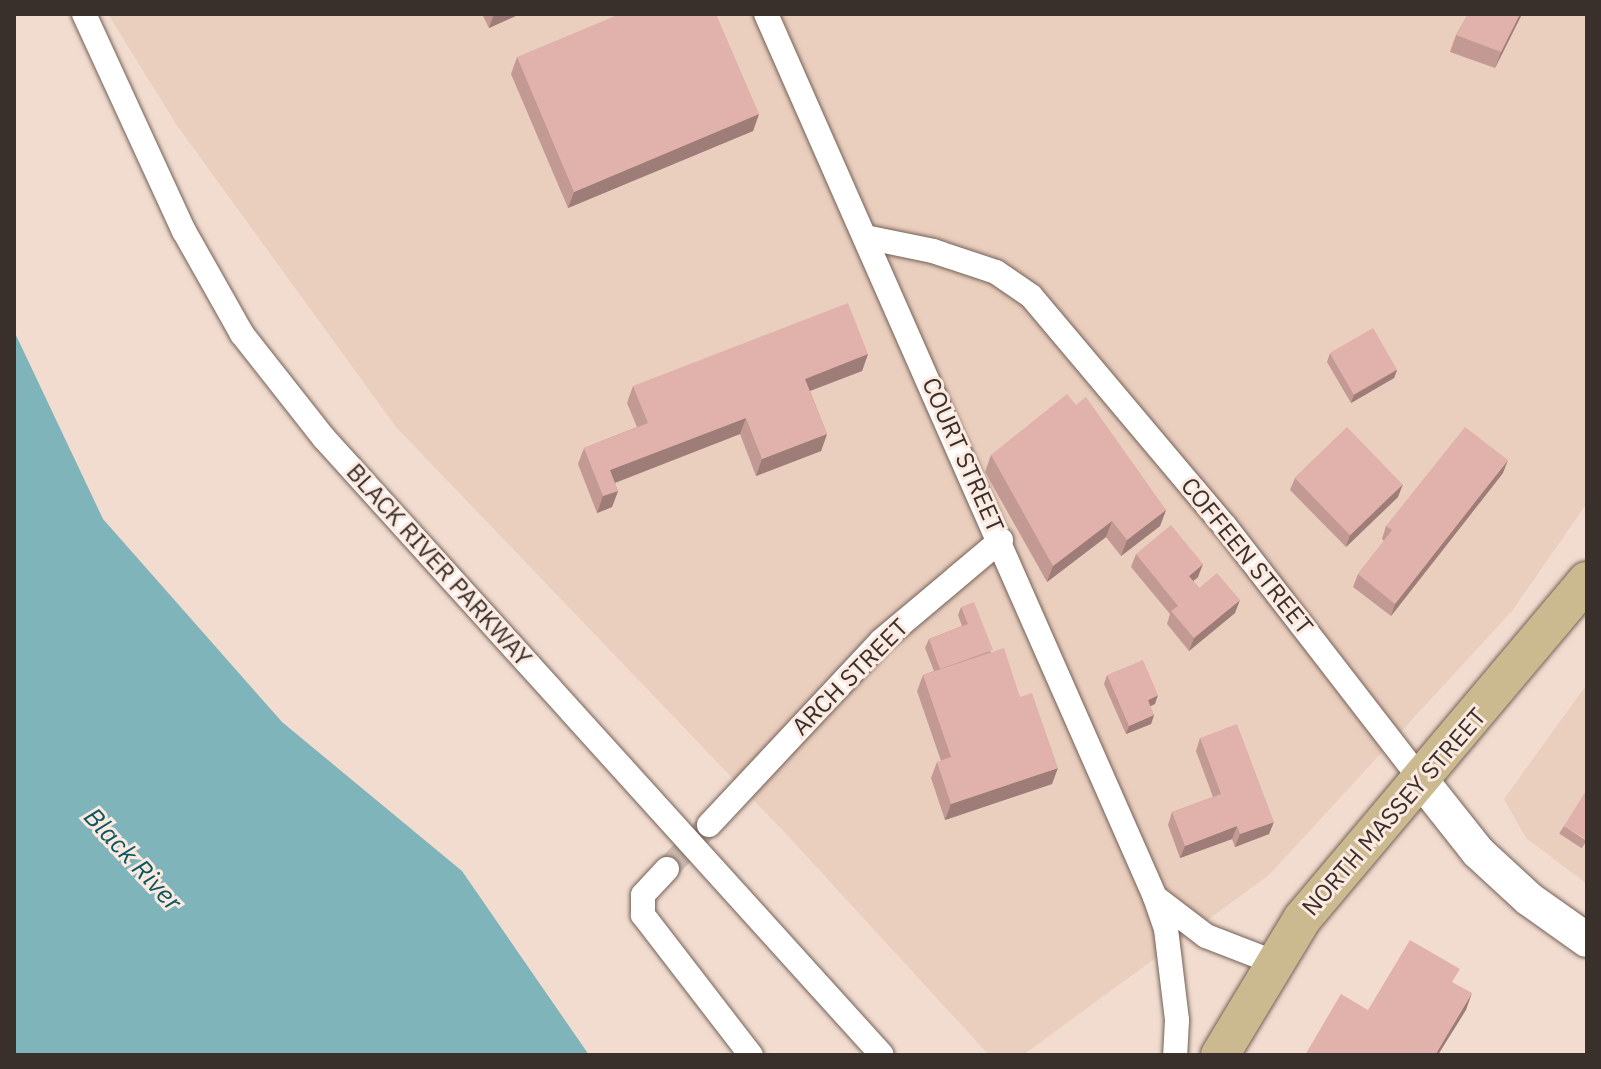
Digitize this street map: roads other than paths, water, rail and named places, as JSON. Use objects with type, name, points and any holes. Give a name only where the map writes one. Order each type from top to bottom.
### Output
[{"type":"main road","name":"NORTH MASSEY STREET","points":[[1220,1055],[1273,962],[1302,919],[1587,581]]},
{"type":"main road","name":"COFFEEN STREET","points":[[1421,780],[1478,852],[1529,899],[1587,940]]},
{"type":"street","name":"BLACK RIVER PARKWAY","points":[[84,14],[184,231],[242,334],[323,437],[882,1055]]},
{"type":"street","name":"COURT STREET","points":[[766,14],[1001,540],[1155,897],[1166,929],[1175,1055]]},
{"type":"street","name":"COFFEEN STREET","points":[[865,237],[933,251],[996,272],[1031,296],[1225,526],[1421,780]]},
{"type":"street","name":"ARCH STREET","points":[[709,825],[881,641],[1001,540]]},
{"type":"street","points":[[667,869],[643,895],[643,915],[751,1055]]},
{"type":"street","name":"COURT STREET","points":[[1155,897],[1206,936],[1273,962]]},
{"type":"water","name":"Black River","points":[[14,331],[103,519],[282,722],[462,871],[589,1055],[14,1055]]},
{"type":"tunnel","points":[[667,869],[705,829]]}]
